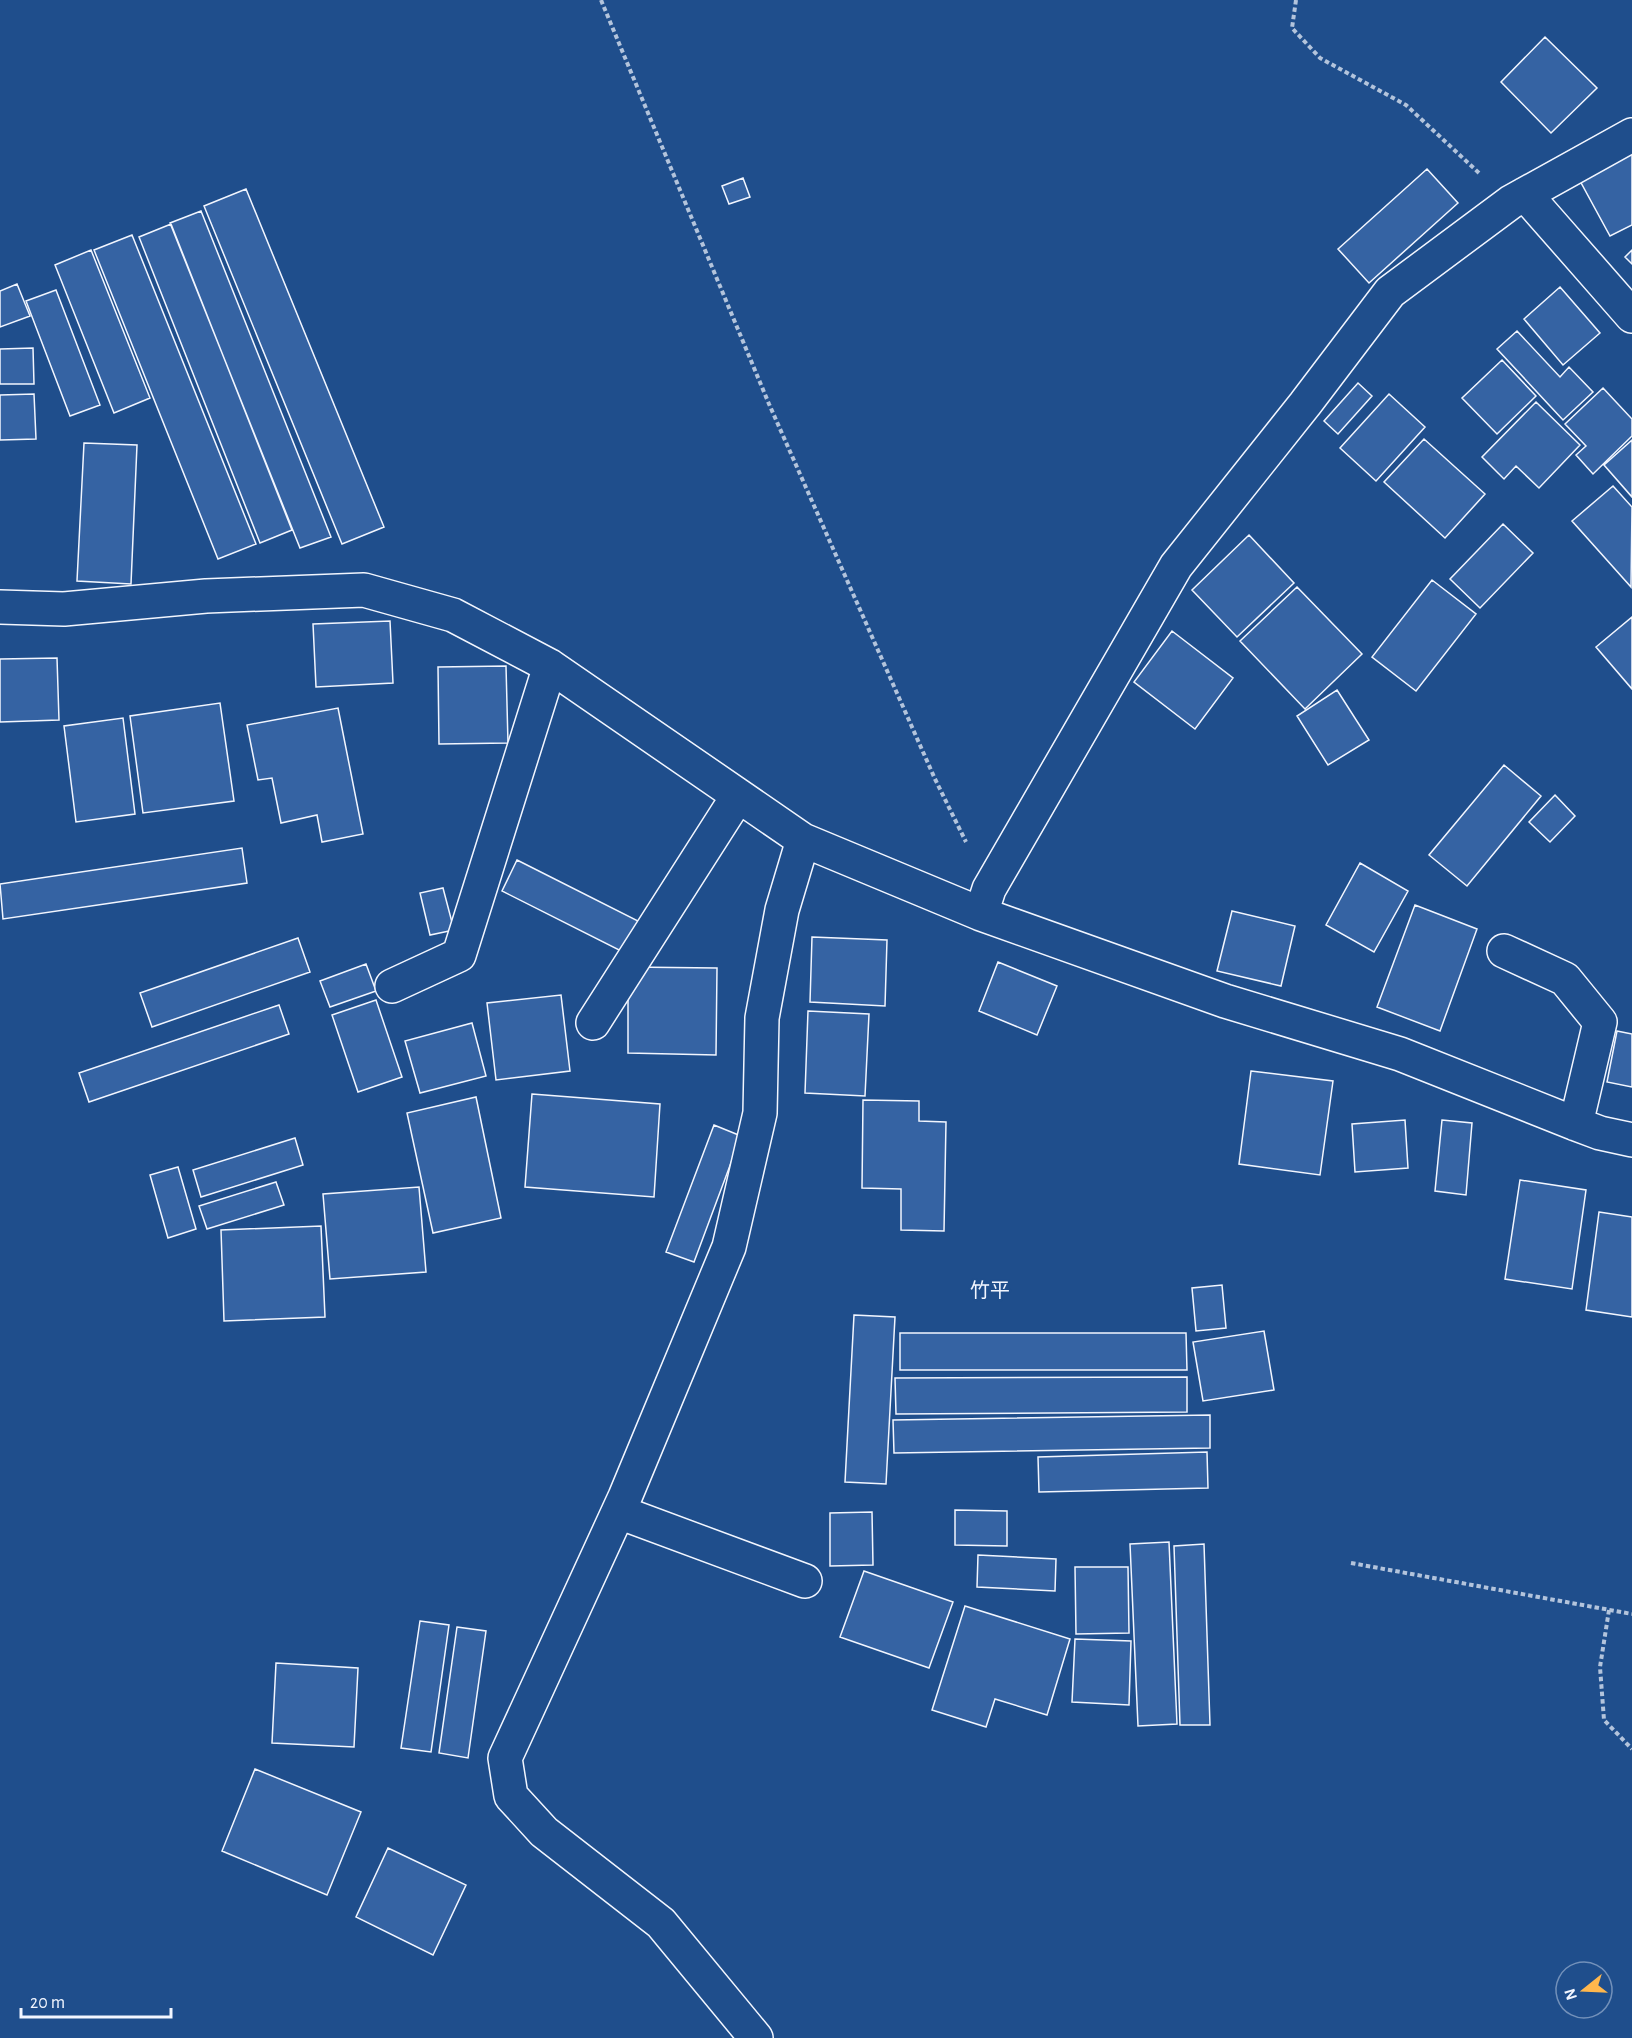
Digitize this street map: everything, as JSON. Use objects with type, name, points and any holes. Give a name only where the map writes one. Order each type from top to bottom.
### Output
[{"type":"street","points":[[985,902],[1176,566],[1305,404],[1390,292],[1518,198],[1632,135]]},
{"type":"street","points":[[1518,198],[1632,316]]},
{"type":"street","points":[[0,607],[64,609],[206,596],[364,590],[453,615],[550,666],[803,840],[985,902],[1225,1001],[1400,1054],[1600,1133],[1632,1140]]},
{"type":"street","points":[[392,986],[459,955],[550,666]]},
{"type":"street","points":[[593,1023],[738,796]]},
{"type":"street","points":[[748,2034],[661,1923],[544,1832],[511,1796],[505,1758],[619,1512],[729,1246],[760,1113],[764,1007],[782,910],[803,840]]},
{"type":"street","points":[[1504,951],[1565,979],[1599,1022],[1576,1124]]},
{"type":"street","points":[[619,1512],[805,1581]]},
{"type":"path","points":[[601,0],[769,404],[935,778],[985,902]]},
{"type":"path","points":[[1296,0],[1292,28],[1320,58],[1406,105],[1518,198]]},
{"type":"path","points":[[1351,1563],[1632,1614]]},
{"type":"path","points":[[1609,1610],[1600,1667],[1604,1720],[1632,1749]]},
{"type":"building","points":[[1545,37],[1597,88],[1551,133],[1501,82]]},
{"type":"building","points":[[1632,150],[1632,225],[1610,236],[1579,179]]},
{"type":"building","points":[[1427,169],[1458,203],[1369,283],[1338,249]]},
{"type":"building","points":[[743,178],[750,197],[729,204],[722,186]]},
{"type":"building","points":[[246,189],[384,527],[342,544],[204,206]]},
{"type":"building","points":[[201,211],[331,537],[300,548],[170,223]]},
{"type":"building","points":[[171,224],[292,530],[260,543],[139,237]]},
{"type":"building","points":[[132,235],[256,544],[218,559],[94,250]]},
{"type":"building","points":[[91,250],[150,398],[114,413],[55,265]]},
{"type":"building","points":[[1632,250],[1632,264],[1625,257]]},
{"type":"building","points":[[17,284],[30,316],[0,327],[0,291]]},
{"type":"building","points":[[1560,287],[1600,333],[1563,365],[1524,319]]},
{"type":"building","points":[[56,290],[100,405],[70,416],[26,301]]},
{"type":"building","points":[[1517,331],[1560,377],[1569,367],[1593,392],[1563,420],[1497,349]]},
{"type":"building","points":[[33,348],[34,384],[0,384],[0,349]]},
{"type":"building","points":[[1502,360],[1536,396],[1497,434],[1462,398]]},
{"type":"building","points":[[1358,383],[1372,396],[1338,434],[1324,421]]},
{"type":"building","points":[[1603,388],[1632,419],[1632,436],[1593,474],[1576,455],[1586,446],[1565,424]]},
{"type":"building","points":[[34,394],[36,439],[0,440],[0,395]]},
{"type":"building","points":[[1389,394],[1425,427],[1376,481],[1340,448]]},
{"type":"building","points":[[1536,402],[1580,445],[1539,488],[1516,466],[1504,479],[1482,457]]},
{"type":"building","points":[[1424,439],[1485,494],[1445,538],[1384,482]]},
{"type":"building","points":[[1632,440],[1632,497],[1604,465]]},
{"type":"building","points":[[84,443],[137,445],[131,584],[77,581]]},
{"type":"building","points":[[1613,486],[1632,507],[1631,587],[1572,521]]},
{"type":"building","points":[[1503,524],[1533,553],[1480,608],[1450,579]]},
{"type":"building","points":[[1249,535],[1294,583],[1237,637],[1192,590]]},
{"type":"building","points":[[1432,580],[1476,614],[1416,691],[1372,657]]},
{"type":"building","points":[[1297,587],[1362,654],[1305,709],[1240,641]]},
{"type":"building","points":[[1632,617],[1632,689],[1596,647]]},
{"type":"building","points":[[390,621],[393,683],[316,687],[313,624]]},
{"type":"building","points":[[1172,631],[1233,678],[1195,729],[1134,682]]},
{"type":"building","points":[[57,658],[59,720],[0,722],[0,659]]},
{"type":"building","points":[[506,666],[508,743],[439,744],[438,667]]},
{"type":"building","points":[[1337,690],[1369,740],[1328,765],[1297,716]]},
{"type":"building","points":[[220,703],[234,801],[143,813],[130,716]]},
{"type":"building","points":[[338,708],[363,834],[322,842],[317,815],[281,823],[272,778],[258,780],[247,725]]},
{"type":"building","points":[[123,718],[135,814],[76,822],[64,726]]},
{"type":"building","points":[[1504,765],[1541,796],[1467,886],[1429,855]]},
{"type":"building","points":[[1555,795],[1575,816],[1550,842],[1529,822]]},
{"type":"building","points":[[242,848],[247,883],[3,919],[0,884]]},
{"type":"building","points":[[517,860],[646,925],[631,956],[502,891]]},
{"type":"building","points":[[1360,863],[1408,891],[1374,952],[1326,925]]},
{"type":"building","points":[[443,888],[454,930],[430,935],[420,893]]},
{"type":"building","points":[[1415,905],[1477,929],[1440,1031],[1377,1007]]},
{"type":"building","points":[[1232,911],[1295,926],[1281,986],[1217,971]]},
{"type":"building","points":[[812,937],[887,940],[885,1006],[810,1002]]},
{"type":"building","points":[[298,938],[310,972],[152,1027],[140,993]]},
{"type":"building","points":[[998,962],[1057,986],[1037,1035],[979,1011]]},
{"type":"building","points":[[366,964],[376,991],[330,1007],[320,981]]},
{"type":"building","points":[[628,967],[717,968],[716,1055],[628,1053]]},
{"type":"building","points":[[561,995],[570,1071],[496,1080],[487,1003]]},
{"type":"building","points":[[376,1000],[402,1077],[358,1092],[332,1015]]},
{"type":"building","points":[[279,1005],[289,1034],[89,1102],[79,1073]]},
{"type":"building","points":[[808,1011],[869,1014],[865,1096],[805,1093]]},
{"type":"building","points":[[472,1023],[486,1076],[420,1093],[405,1041]]},
{"type":"building","points":[[1617,1031],[1632,1034],[1632,1087],[1607,1082]]},
{"type":"building","points":[[1251,1071],[1333,1081],[1320,1175],[1239,1164]]},
{"type":"building","points":[[532,1094],[660,1104],[654,1197],[525,1187]]},
{"type":"building","points":[[476,1097],[501,1218],[433,1233],[407,1113]]},
{"type":"building","points":[[863,1100],[919,1101],[919,1121],[946,1122],[944,1231],[901,1230],[901,1189],[862,1188]]},
{"type":"building","points":[[1405,1120],[1408,1168],[1355,1172],[1352,1124]]},
{"type":"building","points":[[1442,1120],[1472,1123],[1466,1195],[1435,1191]]},
{"type":"building","points":[[714,1125],[741,1136],[694,1262],[666,1252]]},
{"type":"building","points":[[295,1138],[303,1165],[201,1197],[193,1170]]},
{"type":"building","points":[[178,1167],[196,1229],[168,1238],[150,1175]]},
{"type":"building","points":[[1520,1180],[1586,1190],[1572,1289],[1505,1279]]},
{"type":"building","points":[[276,1182],[284,1205],[207,1229],[199,1206]]},
{"type":"building","points":[[419,1187],[426,1272],[330,1279],[323,1194]]},
{"type":"building","points":[[1599,1212],[1632,1217],[1632,1317],[1586,1310]]},
{"type":"building","points":[[321,1226],[325,1317],[224,1321],[221,1230]]},
{"type":"building","points":[[1222,1285],[1226,1328],[1196,1331],[1192,1288]]},
{"type":"building","points":[[854,1315],[895,1317],[886,1484],[845,1482]]},
{"type":"building","points":[[1264,1331],[1274,1390],[1203,1401],[1193,1342]]},
{"type":"building","points":[[900,1333],[1186,1333],[1187,1370],[900,1370]]},
{"type":"building","points":[[1187,1377],[1187,1412],[896,1414],[895,1378]]},
{"type":"building","points":[[1210,1415],[1210,1448],[894,1453],[893,1420]]},
{"type":"building","points":[[1207,1452],[1208,1488],[1039,1492],[1038,1457]]},
{"type":"building","points":[[955,1510],[1007,1511],[1007,1546],[955,1545]]},
{"type":"building","points":[[872,1512],[873,1565],[830,1566],[830,1513]]},
{"type":"building","points":[[1169,1542],[1177,1724],[1138,1726],[1130,1544]]},
{"type":"building","points":[[1204,1544],[1210,1725],[1180,1725],[1174,1546]]},
{"type":"building","points":[[978,1555],[1056,1559],[1055,1591],[977,1587]]},
{"type":"building","points":[[1075,1567],[1128,1567],[1129,1633],[1076,1634]]},
{"type":"building","points":[[864,1571],[953,1602],[929,1668],[840,1637]]},
{"type":"building","points":[[965,1606],[1070,1639],[1047,1715],[995,1699],[986,1727],[932,1710]]},
{"type":"building","points":[[420,1621],[449,1625],[431,1752],[401,1748]]},
{"type":"building","points":[[457,1627],[486,1631],[468,1758],[439,1753]]},
{"type":"building","points":[[1075,1639],[1131,1641],[1129,1705],[1072,1702]]},
{"type":"building","points":[[276,1663],[358,1668],[354,1747],[272,1743]]},
{"type":"building","points":[[255,1769],[361,1812],[327,1895],[222,1851]]},
{"type":"building","points":[[388,1848],[466,1885],[433,1955],[356,1917]]},
{"type":"district","name":"竹平","points":[[990,1290]]}]
